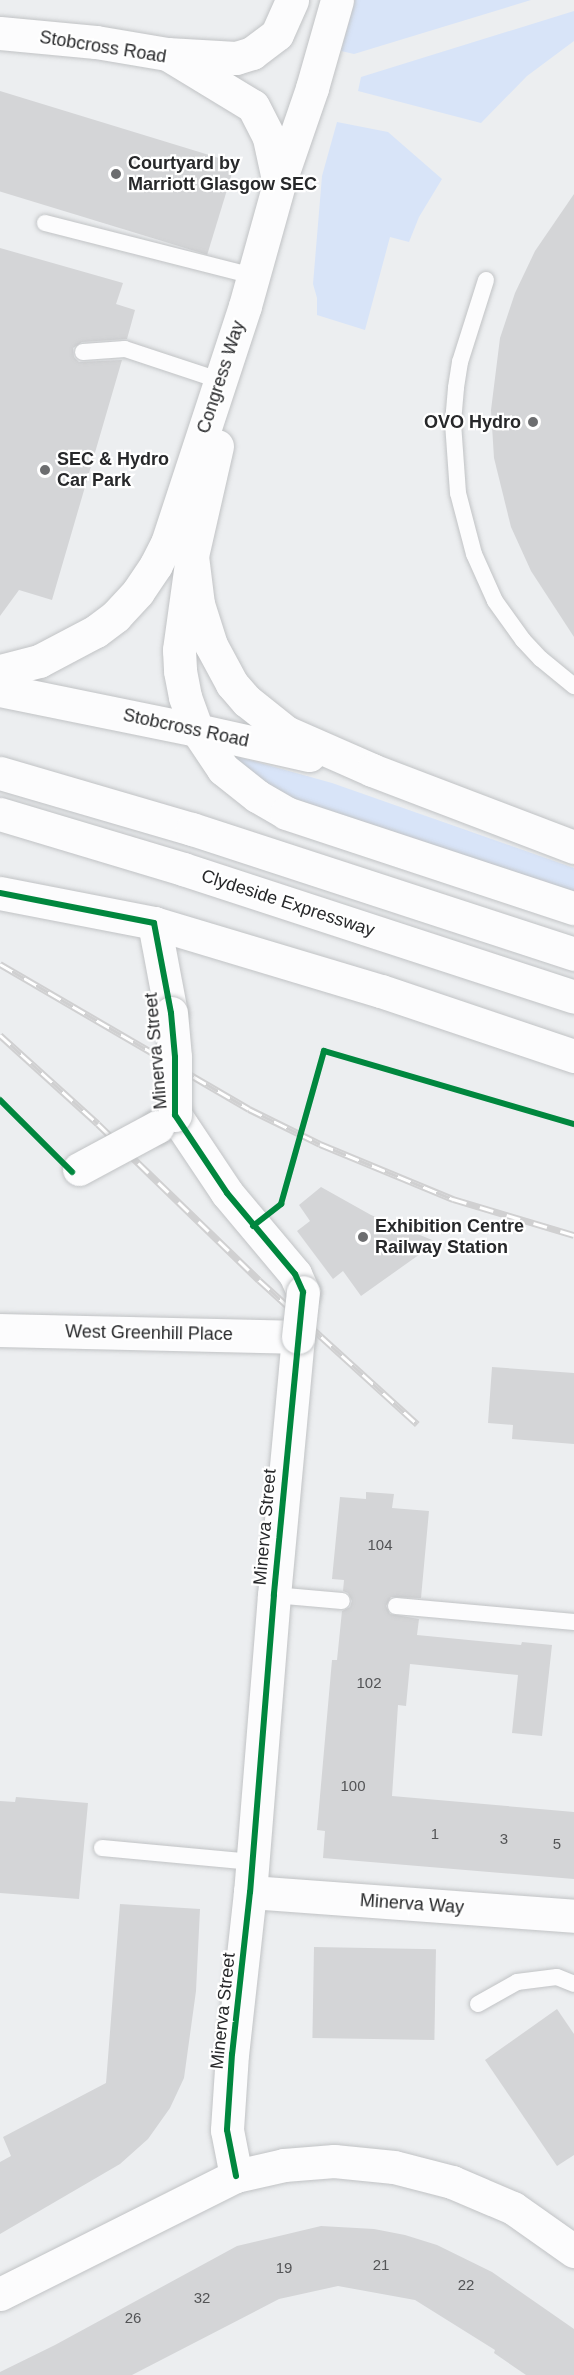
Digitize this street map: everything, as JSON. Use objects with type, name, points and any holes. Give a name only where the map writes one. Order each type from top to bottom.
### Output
[{"type":"street","points":[[167,54],[236,58],[252,53],[278,34],[292,0]]},
{"type":"street","name":"Congress Way","points":[[0,671],[39,661],[67,648],[103,626],[138,592],[167,543],[249,291],[279,184],[312,88],[337,0]]},
{"type":"street","name":"Stobcross Road","points":[[0,33],[96,42],[167,54],[253,106],[269,138],[279,184]]},
{"type":"street","name":"Stobcross Road","points":[[249,291],[207,499],[192,556],[204,624],[232,684],[247,701],[286,732],[372,770],[574,847]]},
{"type":"street","points":[[192,556],[179,650],[185,696],[197,730],[223,769],[257,796],[286,813],[574,908]]},
{"type":"street","name":"Stobcross Road","points":[[0,690],[197,730],[372,770]]},
{"type":"street","points":[[0,773],[192,829],[574,954]]},
{"type":"street","name":"Clydeside Expressway","points":[[0,814],[183,869],[574,997]]},
{"type":"street","points":[[0,893],[154,923],[381,991],[574,1056]]},
{"type":"street","name":"Minerva Street","points":[[154,923],[171,1013],[175,1057],[166,1121],[295,1274],[303,1292],[283,1336],[292,1390],[227,2130],[236,2176]]},
{"type":"street","name":"Minerva Street","points":[[75,1170],[166,1121]]},
{"type":"street","name":"West Greenhill Place","points":[[0,1330],[283,1336]]},
{"type":"street","name":"Minerva Way","points":[[251,1877],[574,1916]]},
{"type":"street","points":[[0,2294],[236,2176],[284,2165],[334,2161],[394,2167],[452,2182],[513,2208],[574,2251]]},
{"type":"lane","points":[[45,223],[249,291]]},
{"type":"lane","points":[[486,280],[460,362],[456,388],[453,423],[458,493],[474,554],[495,601],[523,640],[574,686]]},
{"type":"lane","points":[[83,352],[125,349],[219,380]]},
{"type":"lane","points":[[274,1594],[342,1601]]},
{"type":"lane","points":[[396,1606],[574,1622]]},
{"type":"lane","points":[[102,1848],[251,1877]]},
{"type":"lane","points":[[478,2004],[517,1982],[557,1977],[574,1984]]},
{"type":"shaded area","points":[[355,0],[531,0],[354,54],[341,51]]},
{"type":"shaded area","points":[[574,11],[574,41],[527,76],[481,123],[358,91],[361,77]]},
{"type":"shaded area","points":[[337,122],[388,132],[442,179],[419,217],[409,242],[390,237],[365,330],[317,315],[317,298],[313,284],[322,176]]},
{"type":"shaded area","points":[[235,756],[332,783],[574,868],[574,893],[277,793],[249,777]]},
{"type":"building","name":"Courtyard by Marriott Glasgow SEC","points":[[0,91],[235,163],[207,255],[0,191]]},
{"type":"building","name":"OVO Hydro","points":[[574,194],[574,637],[531,571],[511,527],[494,458],[491,410],[500,338],[515,293],[535,251]]},
{"type":"building","name":"SEC & Hydro Car Park","points":[[0,248],[123,283],[116,304],[135,310],[127,339],[82,342],[73,348],[74,357],[79,362],[122,360],[52,600],[19,590],[0,616]]},
{"type":"building","name":"Exhibition Centre Railway Station","points":[[321,1187],[371,1215],[437,1242],[361,1296],[343,1271],[333,1279],[297,1231],[310,1221],[299,1205]]},
{"type":"building","points":[[492,1367],[574,1373],[574,1444],[512,1439],[513,1425],[488,1423]]},
{"type":"building","points":[[366,1492],[394,1494],[392,1508],[429,1511],[421,1598],[391,1597],[386,1606],[390,1614],[419,1619],[417,1635],[521,1645],[522,1642],[552,1645],[542,1736],[512,1733],[518,1675],[410,1664],[406,1706],[398,1705],[392,1796],[574,1812],[574,1879],[323,1858],[325,1831],[317,1830],[332,1660],[337,1660],[342,1611],[350,1607],[352,1601],[348,1593],[343,1591],[344,1580],[332,1579],[340,1497],[366,1499]]},
{"type":"building","points":[[16,1797],[88,1803],[79,1899],[0,1893],[0,1801],[15,1802]]},
{"type":"building","points":[[120,1904],[200,1909],[196,1991],[184,2078],[170,2108],[148,2139],[120,2164],[0,2234],[0,2162],[11,2156],[3,2137],[106,2083]]},
{"type":"building","points":[[314,1947],[436,1949],[434,2040],[312,2038]]},
{"type":"building","points":[[557,2009],[574,2034],[574,2155],[557,2166],[485,2060]]},
{"type":"building","points":[[321,2226],[374,2229],[405,2235],[437,2245],[492,2272],[574,2329],[574,2375],[526,2375],[494,2353],[495,2350],[415,2300],[338,2286],[279,2299],[132,2375],[0,2375],[0,2372],[55,2345],[237,2246]]},
{"type":"railway","points":[[0,964],[249,1109],[320,1144],[453,1199],[574,1235]]},
{"type":"railway","points":[[0,1035],[98,1124],[259,1280],[417,1424]]},
{"type":"cycle path","points":[[0,893],[154,923],[171,1013],[175,1057],[175,1115],[227,1193],[295,1274],[303,1292],[274,1595],[250,1892],[232,2054],[227,2130],[236,2176]]},
{"type":"cycle path","points":[[253,1226],[281,1204],[324,1051],[574,1124]]},
{"type":"cycle path","points":[[0,1100],[72,1172]]},
{"type":"place","name":"Courtyard by Marriott Glasgow SEC","points":[[116,174]]},
{"type":"place","name":"OVO Hydro","points":[[533,422]]},
{"type":"place","name":"SEC & Hydro Car Park","points":[[45,470]]},
{"type":"place","name":"Exhibition Centre Railway Station","points":[[363,1237]]}]
